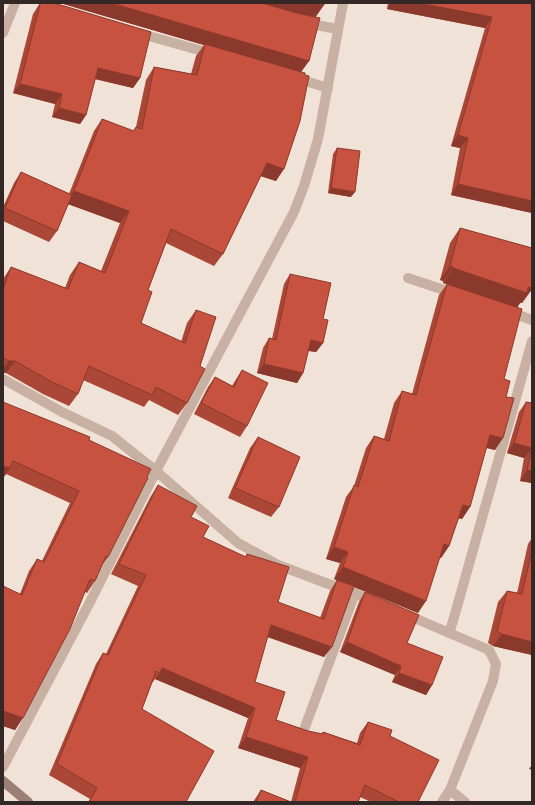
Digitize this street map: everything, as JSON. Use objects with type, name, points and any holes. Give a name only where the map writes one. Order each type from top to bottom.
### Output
[{"type":"main road","points":[[3,781],[28,802]]},
{"type":"street","points":[[3,33],[15,3]]},
{"type":"street","points":[[3,767],[90,602],[156,471],[294,212],[304,186],[318,139],[343,3]]},
{"type":"street","points":[[296,21],[338,29]]},
{"type":"street","points":[[129,30],[220,56]]},
{"type":"street","points":[[289,76],[328,88]]},
{"type":"street","points":[[408,278],[466,298]]},
{"type":"street","points":[[496,307],[532,320]]},
{"type":"street","points":[[449,633],[454,621],[532,341]]},
{"type":"street","points":[[3,379],[62,412],[112,436],[156,471],[238,543],[278,565],[355,593],[384,606]]},
{"type":"street","points":[[302,735],[355,593]]},
{"type":"street","points":[[398,612],[489,650],[496,664],[493,681],[450,790],[442,802]]},
{"type":"street","points":[[450,790],[465,802]]},
{"type":"building","points":[[54,3],[151,32],[140,78],[98,68],[86,115],[59,108],[62,94],[20,84],[40,4]]},
{"type":"building","points":[[111,3],[262,3],[320,18],[309,61]]},
{"type":"building","points":[[313,3],[324,3],[324,5]]},
{"type":"building","points":[[418,3],[532,3],[532,201],[458,184],[468,138],[458,135],[492,17]]},
{"type":"building","points":[[205,44],[305,73],[305,75],[309,76],[300,121],[284,169],[267,163],[223,254],[171,229],[148,290],[152,292],[141,323],[185,343],[196,310],[216,317],[200,366],[205,369],[187,403],[156,387],[152,395],[89,366],[78,394],[52,382],[15,361],[9,361],[3,358],[3,289],[11,267],[68,289],[79,262],[105,273],[129,211],[74,191],[102,119],[134,131],[136,127],[142,129],[154,67],[197,75]]},
{"type":"building","points":[[337,148],[360,151],[355,192],[331,188]]},
{"type":"building","points":[[21,172],[72,195],[57,231],[5,208]]},
{"type":"building","points":[[460,228],[532,248],[532,288],[528,287],[527,293],[450,266]]},
{"type":"building","points":[[290,274],[331,283],[323,319],[328,320],[323,343],[311,340],[303,373],[264,364],[269,338],[276,340]]},
{"type":"building","points":[[447,284],[522,309],[504,379],[510,381],[506,397],[514,398],[503,438],[490,435],[470,507],[463,505],[449,546],[444,544],[426,601],[343,567],[348,552],[334,547],[354,485],[358,487],[374,436],[389,441],[402,391],[416,395]]},
{"type":"building","points":[[242,370],[268,383],[247,426],[201,403],[215,377],[234,387]]},
{"type":"building","points":[[3,402],[90,437],[89,440],[151,469],[147,477],[148,478],[108,557],[106,556],[95,581],[90,579],[70,629],[23,718],[3,711],[3,586],[22,595],[37,559],[44,562],[79,491],[13,461],[10,468],[3,466]]},
{"type":"building","points":[[526,402],[532,403],[532,448],[514,443]]},
{"type":"building","points":[[258,437],[300,457],[279,507],[235,488]]},
{"type":"building","points":[[532,448],[532,471],[527,470]]},
{"type":"building","points":[[158,485],[197,506],[191,517],[209,526],[203,537],[246,557],[247,554],[289,567],[278,602],[324,619],[337,580],[354,586],[332,647],[271,625],[255,682],[285,692],[276,720],[308,731],[323,734],[323,732],[360,745],[368,722],[392,730],[390,736],[439,760],[418,802],[399,802],[365,785],[358,802],[295,802],[308,757],[246,737],[255,708],[162,668],[160,673],[156,671],[142,709],[214,751],[186,802],[89,802],[97,788],[57,764],[103,653],[108,655],[146,575],[119,564]]},
{"type":"building","points":[[532,550],[532,642],[502,634],[497,631],[507,591],[522,594]]},
{"type":"building","points":[[365,592],[419,615],[407,643],[443,657],[432,685],[399,673],[401,666],[347,642]]},
{"type":"building","points":[[261,790],[291,802],[256,802]]}]
